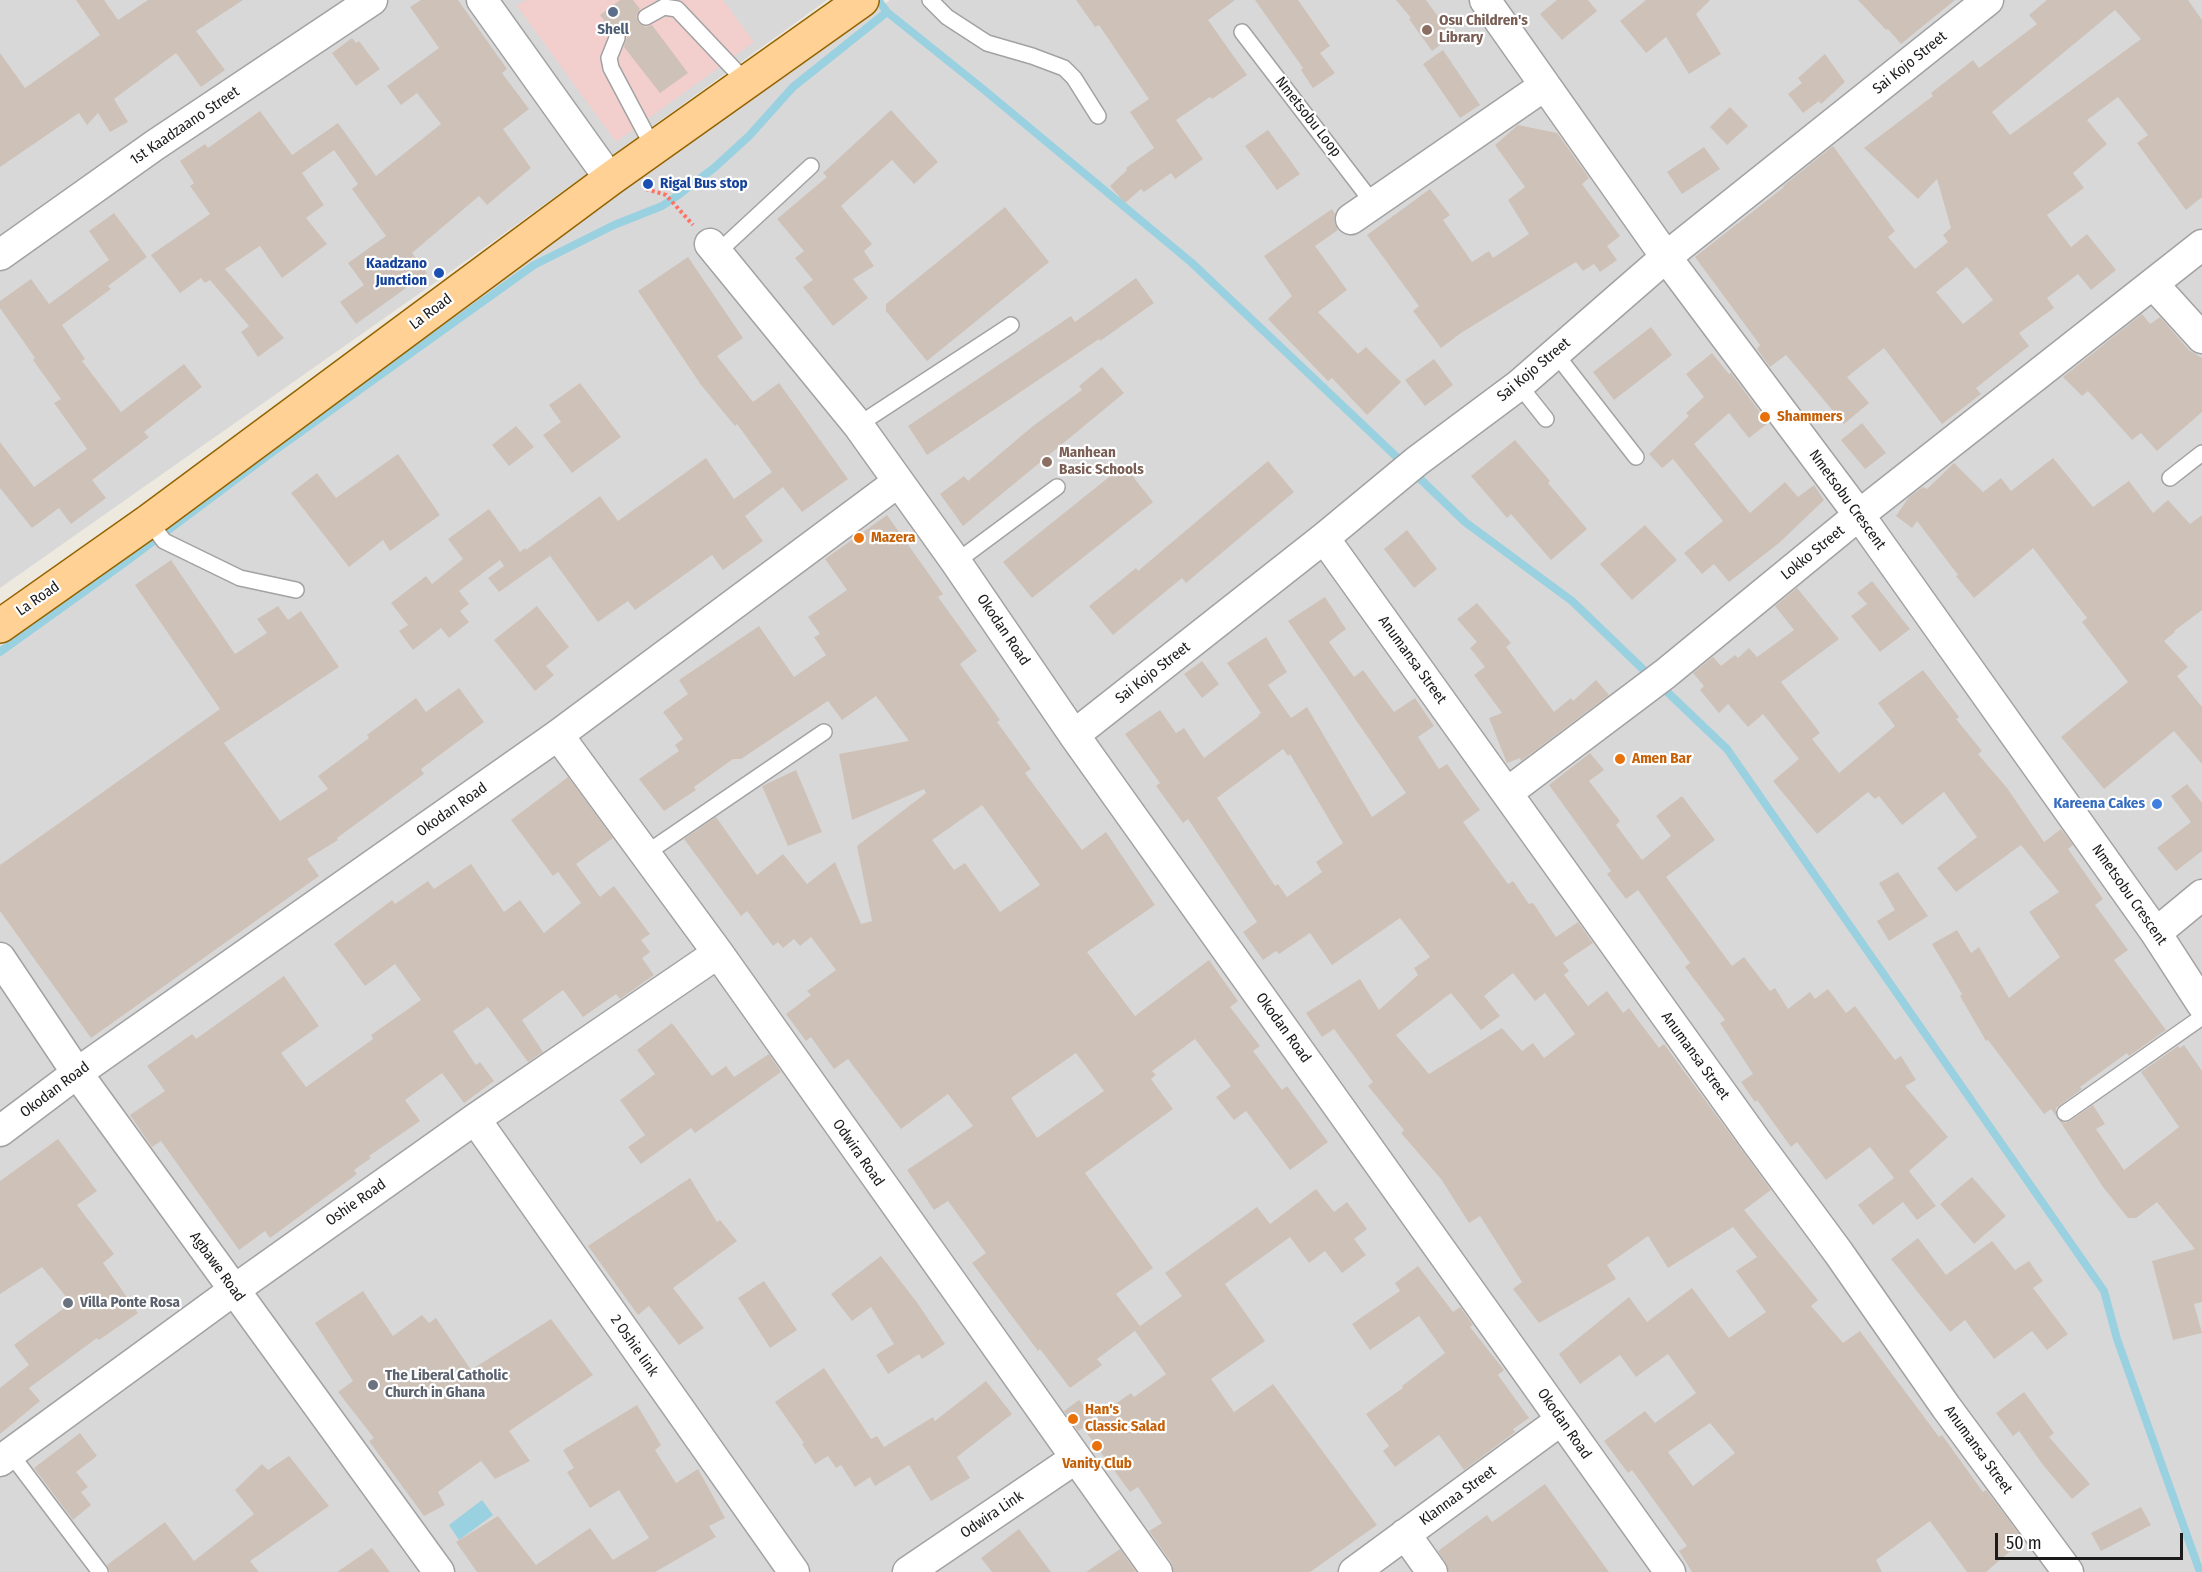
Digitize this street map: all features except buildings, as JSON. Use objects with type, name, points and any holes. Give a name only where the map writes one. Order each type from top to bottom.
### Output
[{"type":"main road","name":"La Road","points":[[0,626],[157,532],[610,179],[849,9]]},
{"type":"street","name":"1st Kaadzaano Street","points":[[0,255],[154,145],[372,0]]},
{"type":"street","points":[[482,0],[610,179]]},
{"type":"street","name":"Nmetsobu Crescent","points":[[1485,0],[1666,257],[1859,515],[2156,933],[2202,1004]]},
{"type":"street","name":"Sai Kojo Street","points":[[1074,735],[1324,538],[1417,460],[1520,385],[1666,257],[1989,0]]},
{"type":"street","name":"Nmetsobu Loop","points":[[1362,211],[1545,86]]},
{"type":"street","name":"Lokko Street","points":[[1507,793],[1665,674],[1859,515],[2202,245]]},
{"type":"street","name":"Okodan Road","points":[[714,248],[858,425],[956,562],[1074,735],[1670,1572]]},
{"type":"street","points":[[2153,284],[2202,338]]},
{"type":"street","name":"Okodan Road","points":[[0,1131],[77,1073],[558,735],[898,482]]},
{"type":"street","name":"Anumansa Street","points":[[1324,538],[1838,1252],[1946,1407],[2068,1572]]},
{"type":"street","name":"Odwira Road","points":[[558,735],[717,953],[1157,1572]]},
{"type":"street","points":[[2156,933],[2202,895]]},
{"type":"street","name":"Oshie Road","points":[[5,1457],[234,1290],[475,1119],[717,953]]},
{"type":"street","name":"Agbawe Road","points":[[0,958],[77,1073],[439,1572]]},
{"type":"street","name":"2 Oshie link","points":[[475,1119],[794,1572]]},
{"type":"street","name":"Klannaa Street","points":[[1354,1572],[1561,1420]]},
{"type":"street","name":"Odwira Link","points":[[908,1572],[1076,1458]]},
{"type":"street","points":[[1405,1534],[1432,1572]]},
{"type":"lane","points":[[930,0],[947,17],[987,44],[1032,56],[1065,69],[1074,78],[1098,116]]},
{"type":"lane","points":[[646,17],[664,7],[677,9],[747,83]]},
{"type":"lane","name":"Nmetsobu Loop","points":[[1242,32],[1362,211]]},
{"type":"lane","points":[[617,38],[609,58],[611,68],[654,148]]},
{"type":"lane","points":[[714,248],[811,166]]},
{"type":"lane","points":[[858,425],[1011,325]]},
{"type":"lane","points":[[1556,353],[1636,457]]},
{"type":"lane","points":[[1520,385],[1546,419]]},
{"type":"lane","points":[[2170,478],[2202,453]]},
{"type":"lane","points":[[956,562],[1057,487]]},
{"type":"lane","points":[[157,532],[240,578],[296,590]]},
{"type":"lane","points":[[645,854],[824,732]]},
{"type":"lane","points":[[2065,1113],[2202,1017]]},
{"type":"lane","points":[[5,1457],[100,1572]]},
{"type":"path","points":[[666,195],[676,206]]},
{"type":"shaded area","points":[[0,0],[827,0],[477,253],[0,588]]},
{"type":"shaded area","points":[[526,0],[723,0],[754,42],[616,142],[517,6]]},
{"type":"shaded area","points":[[890,0],[2202,0],[2202,1572],[0,1572],[0,638]]},
{"type":"water","points":[[482,1500],[493,1515],[459,1540],[449,1525]]},
{"type":"waterway","points":[[878,0],[887,12],[1192,263],[1403,463]]},
{"type":"waterway","points":[[0,652],[267,456],[534,265],[614,225],[662,206],[677,196],[714,168],[749,136],[793,87],[887,12]]},
{"type":"waterway","points":[[1414,473],[1465,522],[1572,601],[1650,676]]},
{"type":"waterway","points":[[1661,686],[1727,749],[2104,1291],[2117,1339],[2200,1572]]},
{"type":"place","name":"Shell","points":[[613,12]]},
{"type":"place","name":"Osu Children's Library","points":[[1427,30]]},
{"type":"place","name":"Rigal Bus stop","points":[[648,184]]},
{"type":"place","name":"Kaadzano Junction","points":[[439,273]]},
{"type":"place","name":"Shammers","points":[[1765,417]]},
{"type":"place","name":"Manhean Basic Schools","points":[[1047,462]]},
{"type":"place","name":"Mazera","points":[[859,538]]},
{"type":"place","name":"Amen Bar","points":[[1620,759]]},
{"type":"place","name":"Kareena Cakes","points":[[2157,804]]},
{"type":"place","name":"Villa Ponte Rosa","points":[[68,1303]]},
{"type":"place","name":"The Liberal Catholic Church in Ghana","points":[[373,1385]]},
{"type":"place","name":"Han's Classic Salad","points":[[1073,1419]]},
{"type":"place","name":"Vanity Club","points":[[1097,1446]]}]
